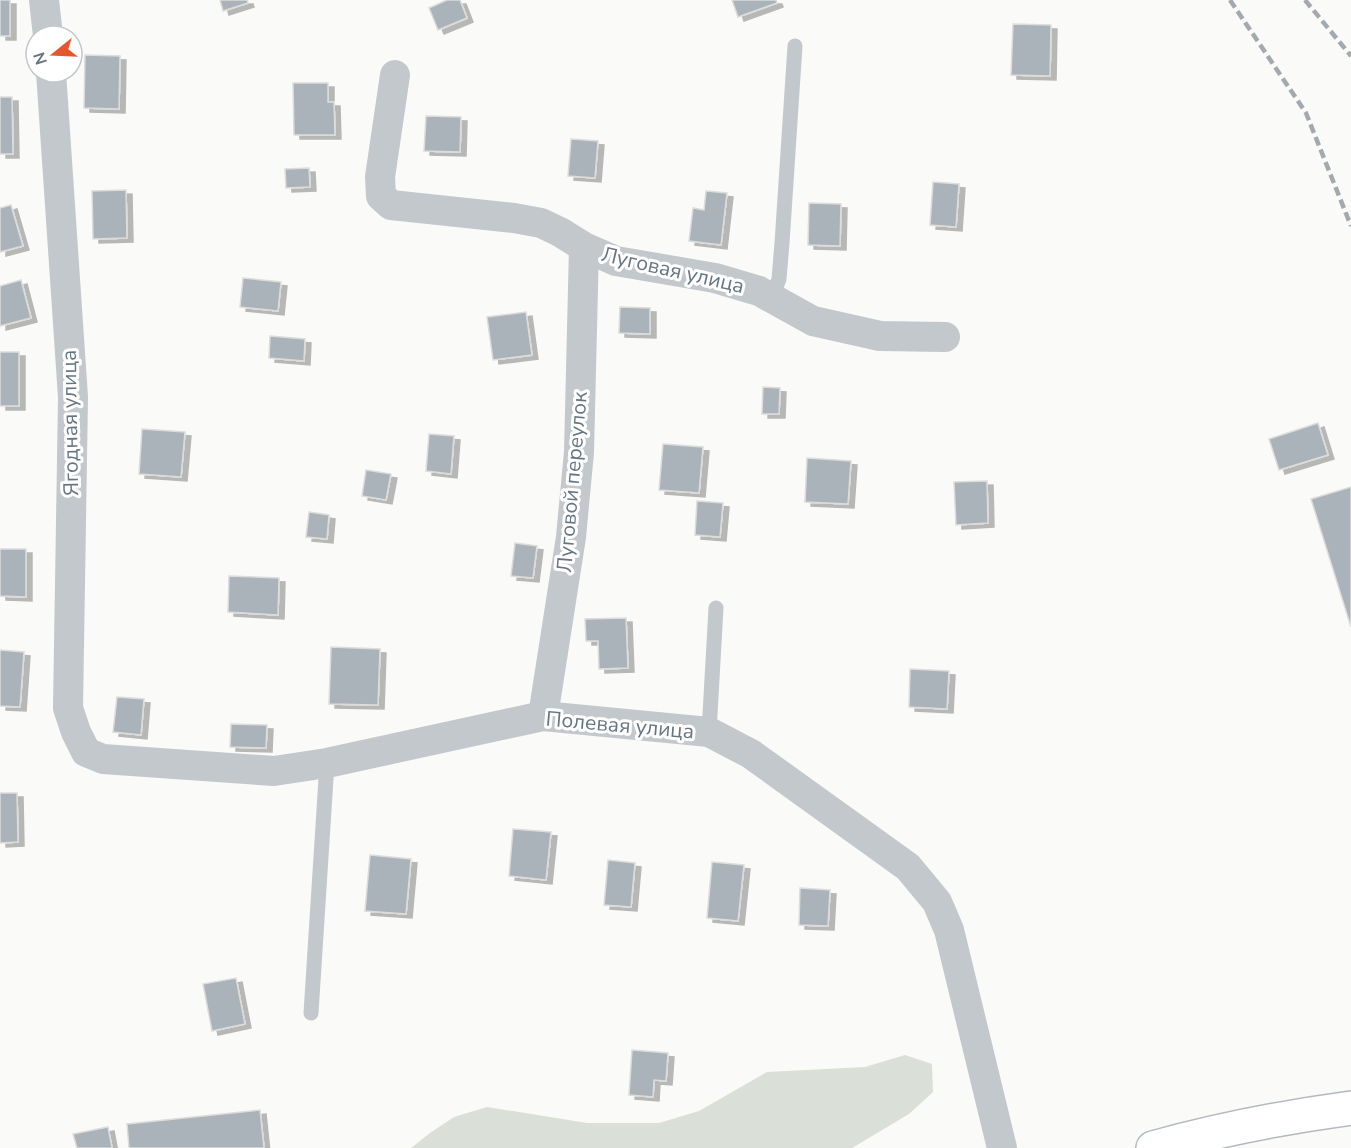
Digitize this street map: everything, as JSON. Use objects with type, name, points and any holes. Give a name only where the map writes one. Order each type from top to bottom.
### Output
[{"type":"main road","points":[[1153,1148],[1205,1141],[1294,1115],[1351,1108]]},
{"type":"street","points":[[44,0],[47,24]]},
{"type":"street","name":"Луговая улица","points":[[395,75],[380,177],[381,196],[391,205],[541,223],[584,247],[616,261],[715,278],[759,291],[813,321],[880,336],[945,337]]},
{"type":"street","name":"Ягодная улица","points":[[52,84],[73,397],[68,708],[86,752],[103,759]]},
{"type":"street","name":"Луговой переулок","points":[[543,716],[571,537],[579,452],[584,247]]},
{"type":"street","name":"Полевая улица","points":[[103,759],[274,771],[327,764],[543,716],[710,732],[751,754],[908,867],[937,902],[949,930],[1002,1148]]},
{"type":"lane","points":[[772,298],[778,279],[781,252],[795,46]]},
{"type":"lane","points":[[710,732],[716,608]]},
{"type":"lane","points":[[311,1013],[327,764]]},
{"type":"shaded area","points":[[905,1055],[932,1064],[933,1092],[909,1114],[852,1148],[411,1148],[454,1117],[487,1107],[587,1123],[659,1123],[699,1111],[767,1072],[865,1067]]},
{"type":"building","points":[[0,0],[10,0],[10,36],[0,36]]},
{"type":"building","points":[[220,0],[247,0],[248,3],[223,11]]},
{"type":"building","points":[[447,0],[460,0],[467,18],[438,30],[429,8]]},
{"type":"building","points":[[732,0],[776,0],[777,3],[738,17]]},
{"type":"building","points":[[1013,24],[1051,25],[1050,76],[1011,75]]},
{"type":"building","points":[[85,55],[120,56],[119,109],[84,108]]},
{"type":"building","points":[[293,83],[328,83],[328,102],[334,102],[335,135],[294,135]]},
{"type":"building","points":[[0,97],[12,97],[13,154],[0,154]]},
{"type":"building","points":[[426,116],[461,117],[460,152],[424,151]]},
{"type":"building","points":[[571,139],[598,141],[595,178],[568,176]]},
{"type":"building","points":[[309,168],[310,187],[286,188],[285,169]]},
{"type":"building","points":[[933,182],[959,184],[956,227],[930,225]]},
{"type":"building","points":[[126,190],[127,238],[93,239],[92,191]]},
{"type":"building","points":[[706,191],[727,193],[721,245],[689,241],[693,208],[704,210]]},
{"type":"building","points":[[809,203],[841,204],[840,246],[808,245]]},
{"type":"building","points":[[11,205],[23,246],[0,252],[0,208]]},
{"type":"building","points":[[243,278],[281,282],[278,311],[240,307]]},
{"type":"building","points":[[21,280],[31,318],[0,326],[0,286]]},
{"type":"building","points":[[620,307],[650,308],[650,334],[619,333]]},
{"type":"building","points":[[526,312],[532,355],[493,360],[487,317]]},
{"type":"building","points":[[270,336],[305,339],[304,361],[269,358]]},
{"type":"building","points":[[0,352],[19,352],[19,406],[0,406]]},
{"type":"building","points":[[763,387],[780,388],[779,414],[762,414]]},
{"type":"building","points":[[1318,423],[1328,455],[1279,470],[1269,439]]},
{"type":"building","points":[[142,429],[185,432],[181,477],[139,474]]},
{"type":"building","points":[[429,434],[454,436],[451,474],[426,471]]},
{"type":"building","points":[[663,444],[703,447],[699,493],[659,490]]},
{"type":"building","points":[[807,458],[851,461],[848,504],[805,502]]},
{"type":"building","points":[[366,470],[391,474],[386,500],[362,496]]},
{"type":"building","points":[[987,481],[988,523],[956,525],[954,482]]},
{"type":"building","points":[[1351,487],[1351,627],[1311,499]]},
{"type":"building","points":[[697,501],[723,503],[720,537],[695,535]]},
{"type":"building","points":[[309,512],[329,515],[327,539],[306,537]]},
{"type":"building","points":[[515,543],[537,546],[533,578],[511,576]]},
{"type":"building","points":[[0,549],[26,549],[26,597],[0,596]]},
{"type":"building","points":[[229,576],[279,578],[278,615],[228,612]]},
{"type":"building","points":[[626,618],[628,668],[599,669],[598,641],[586,641],[585,619]]},
{"type":"building","points":[[331,647],[380,649],[378,705],[329,704]]},
{"type":"building","points":[[0,650],[24,652],[20,707],[0,706]]},
{"type":"building","points":[[910,669],[949,671],[947,709],[909,707]]},
{"type":"building","points":[[117,697],[144,699],[141,735],[113,732]]},
{"type":"building","points":[[231,724],[267,725],[266,748],[230,747]]},
{"type":"building","points":[[0,793],[17,793],[18,842],[0,843]]},
{"type":"building","points":[[513,829],[551,832],[546,880],[509,876]]},
{"type":"building","points":[[370,855],[411,859],[406,914],[365,911]]},
{"type":"building","points":[[608,860],[635,863],[631,907],[604,905]]},
{"type":"building","points":[[712,862],[744,865],[738,921],[707,918]]},
{"type":"building","points":[[800,888],[830,890],[828,926],[799,925]]},
{"type":"building","points":[[236,978],[245,1024],[212,1031],[203,984]]},
{"type":"building","points":[[632,1050],[668,1053],[666,1081],[654,1080],[653,1097],[629,1095]]},
{"type":"building","points":[[260,1110],[264,1148],[129,1148],[127,1124]]},
{"type":"building","points":[[108,1127],[112,1148],[77,1148],[73,1134]]},
{"type":"railway","points":[[1230,0],[1306,113],[1351,226]]},
{"type":"railway","points":[[1305,0],[1351,56]]}]
